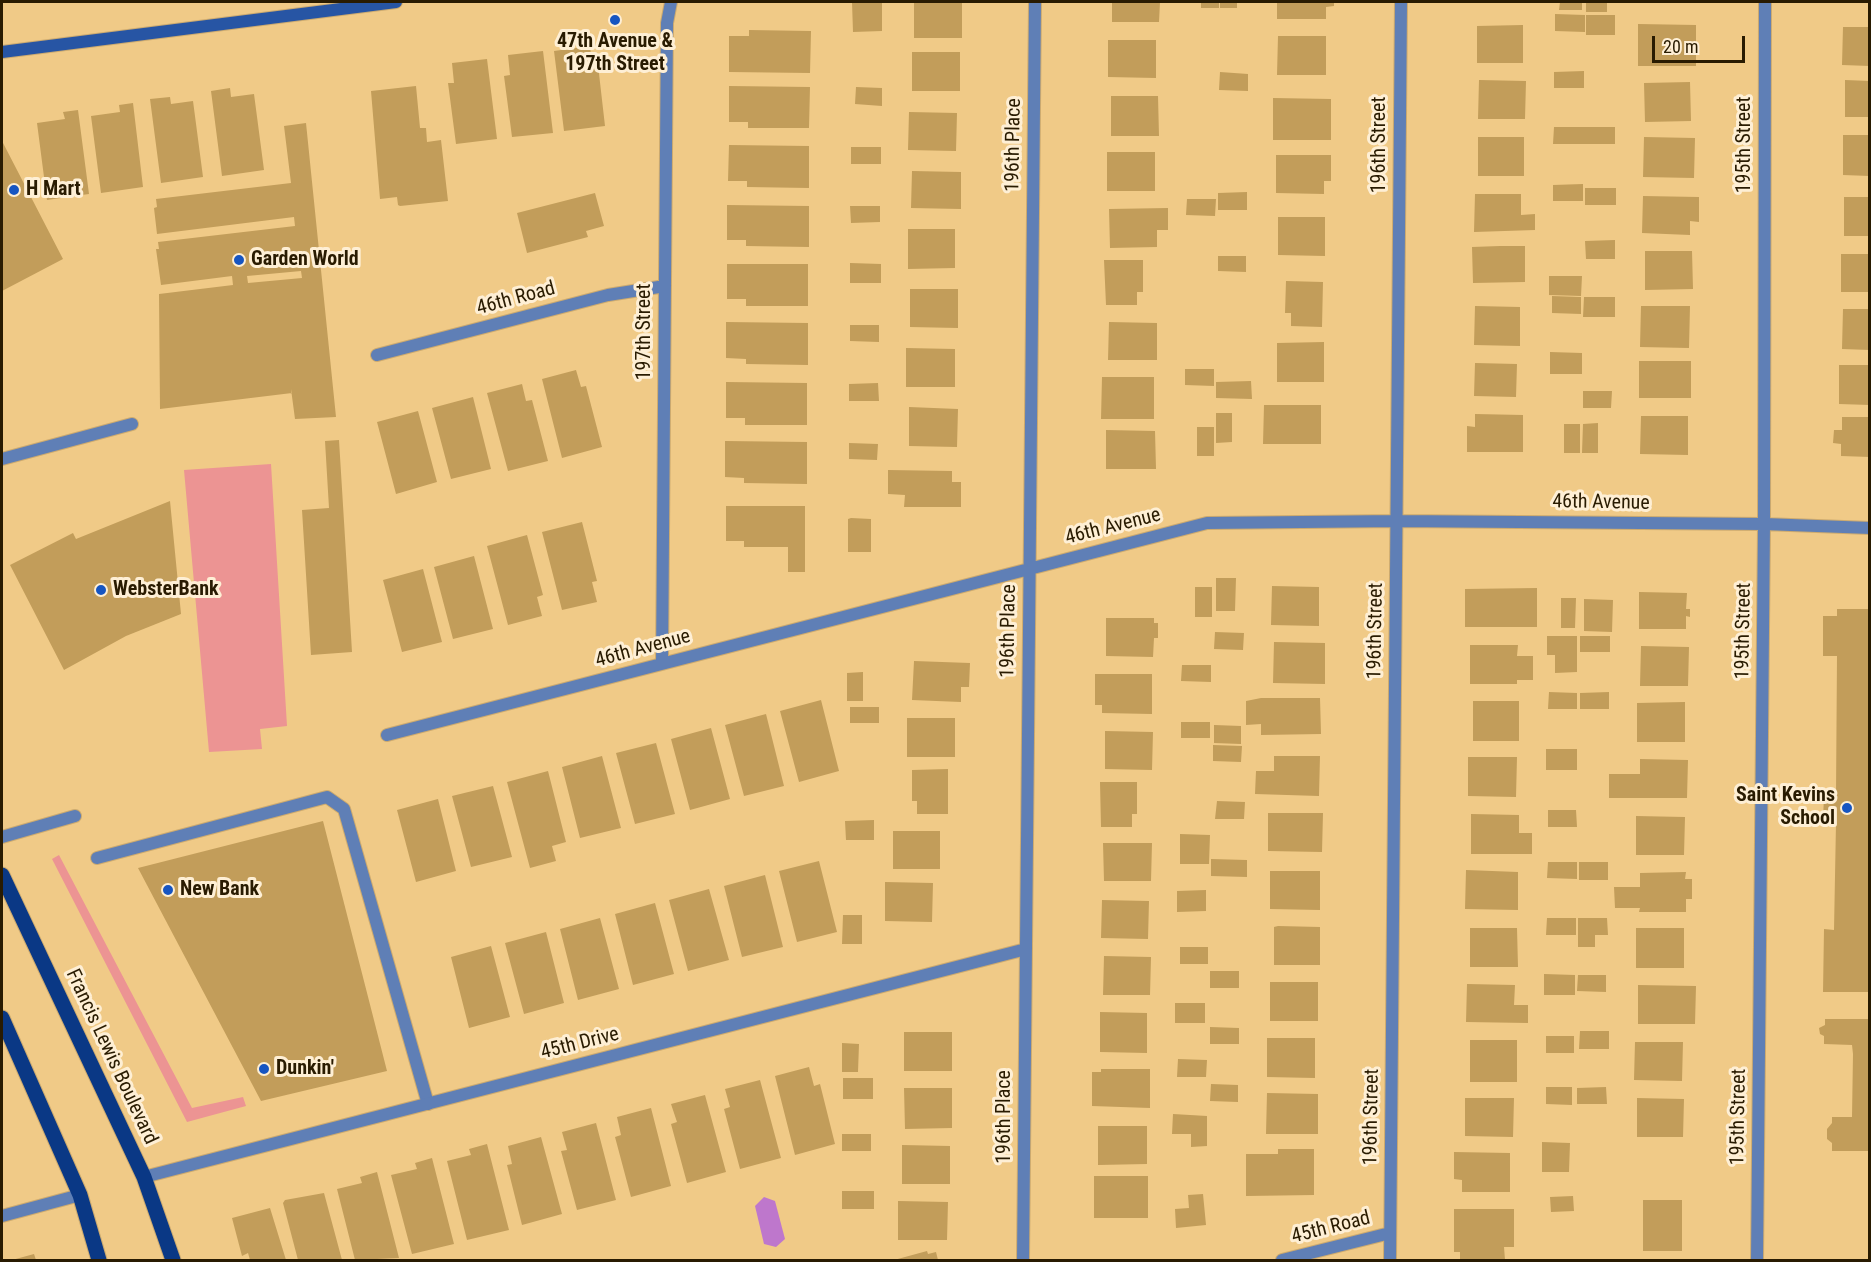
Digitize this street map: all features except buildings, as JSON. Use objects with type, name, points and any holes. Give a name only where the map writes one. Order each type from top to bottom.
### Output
[{"type":"main road","name":"Francis Lewis Boulevard","points":[[2,875],[144,1177],[173,1260]]},
{"type":"main road","points":[[2,1018],[80,1196],[99,1260]]},
{"type":"street","points":[[2,52],[396,2]]},
{"type":"street","name":"197th Street","points":[[662,664],[667,23],[671,2]]},
{"type":"street","name":"196th Place","points":[[1023,1260],[1035,2]]},
{"type":"street","name":"196th Street","points":[[1390,1260],[1401,2]]},
{"type":"street","name":"195th Street","points":[[1757,1260],[1764,524],[1765,2]]},
{"type":"street","name":"46th Road","points":[[377,355],[608,296],[665,286]]},
{"type":"street","points":[[2,459],[132,424]]},
{"type":"street","name":"46th Avenue","points":[[387,735],[1207,523],[1397,521],[1764,524],[1869,528]]},
{"type":"street","points":[[97,858],[327,797],[344,809],[428,1104]]},
{"type":"street","points":[[2,837],[75,816]]},
{"type":"street","name":"45th Drive","points":[[144,1177],[1026,949]]},
{"type":"street","points":[[2,1216],[80,1196]]},
{"type":"street","name":"45th Road","points":[[1282,1260],[1390,1233]]},
{"type":"shaded area","points":[[271,464],[287,726],[260,729],[262,749],[209,752],[184,470]]},
{"type":"shaded area","points":[[59,855],[192,1108],[243,1097],[246,1106],[187,1122],[52,859]]},
{"type":"shaded area","points":[[764,1197],[775,1201],[785,1239],[776,1247],[764,1244],[755,1206]]},
{"type":"place","name":"47th Avenue & 197th Street","points":[[615,20]]},
{"type":"place","name":"H Mart","points":[[14,190]]},
{"type":"place","name":"Garden World","points":[[239,260]]},
{"type":"place","name":"WebsterBank","points":[[101,590]]},
{"type":"place","name":"Saint Kevins School","points":[[1847,808]]},
{"type":"place","name":"New Bank","points":[[168,890]]},
{"type":"place","name":"Dunkin'","points":[[264,1069]]}]
